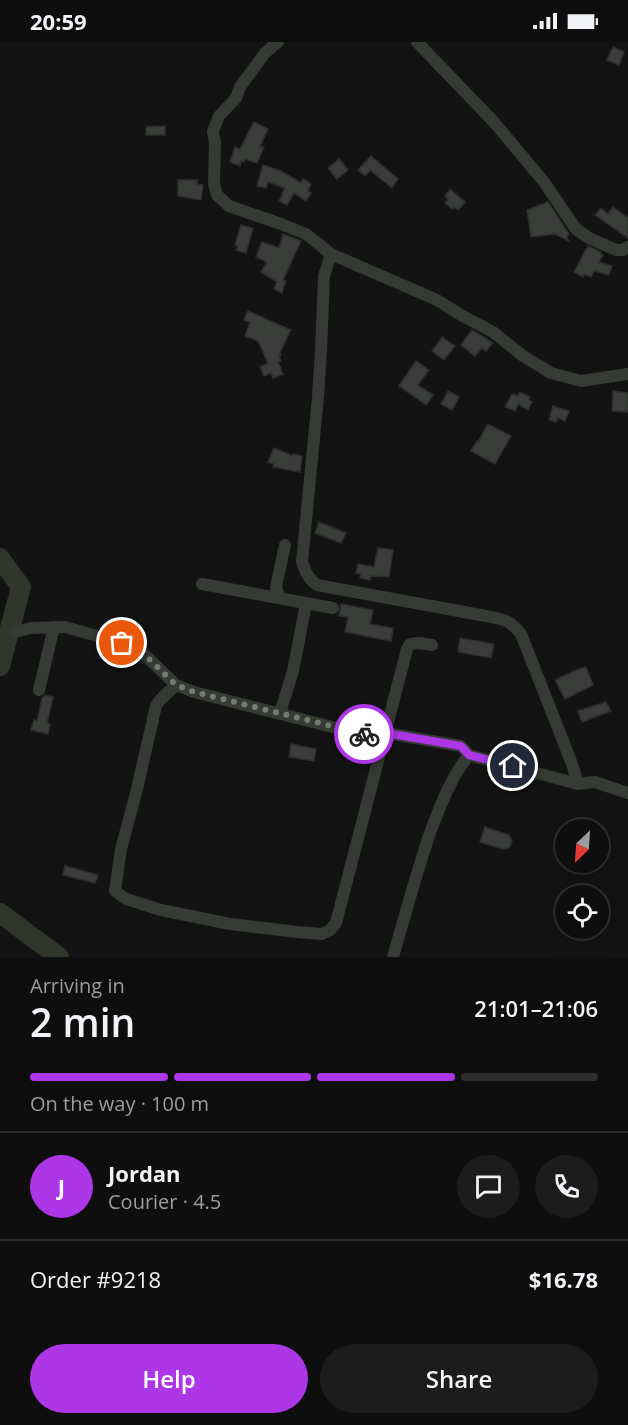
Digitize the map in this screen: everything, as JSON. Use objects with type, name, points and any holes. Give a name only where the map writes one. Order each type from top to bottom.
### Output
[{"type":"street","points":[[278,42],[265,53],[240,87],[236,98],[219,117],[213,130],[214,184],[217,195],[229,206],[306,234],[332,254],[437,300],[493,332],[523,356],[551,373],[581,381],[628,374]]},
{"type":"street","points":[[417,42],[493,121],[544,182],[576,229],[589,238],[616,250],[628,247]]},
{"type":"street","points":[[332,254],[324,276],[319,385],[302,561],[304,569],[311,581],[317,585],[508,621],[521,634],[578,784]]},
{"type":"street","points":[[279,597],[276,586],[285,545]]},
{"type":"street","points":[[202,584],[333,608]]},
{"type":"street","points":[[280,713],[293,670],[306,604]]},
{"type":"street","points":[[39,690],[54,627]]},
{"type":"street","points":[[15,632],[31,628],[65,627],[134,648],[144,654],[176,685],[194,692],[352,732],[461,746],[469,755],[578,784],[595,782],[628,793]]},
{"type":"street","points":[[176,685],[156,706],[121,849],[115,891],[126,899],[161,910],[230,924],[322,934],[336,923],[339,914],[407,649],[410,644],[432,645]]},
{"type":"street","points":[[393,957],[421,858],[437,814],[462,763],[469,755]]},
{"type":"building","points":[[613,47],[624,52],[619,65],[607,60]]},
{"type":"building","points":[[254,122],[268,129],[260,146],[264,147],[257,163],[245,159],[244,162],[241,161],[240,166],[230,162],[235,147],[240,149]]},
{"type":"building","points":[[165,126],[165,135],[146,135],[146,127]]},
{"type":"building","points":[[371,156],[398,179],[392,188],[370,170],[365,176],[358,170]]},
{"type":"building","points":[[339,159],[348,170],[337,179],[328,168]]},
{"type":"building","points":[[263,165],[281,171],[301,183],[303,179],[311,184],[308,191],[311,193],[306,201],[294,193],[287,205],[279,201],[285,188],[268,182],[266,188],[257,186]]},
{"type":"building","points":[[178,180],[198,180],[197,184],[203,185],[201,200],[178,196]]},
{"type":"building","points":[[450,189],[465,202],[458,210],[454,207],[452,209],[445,203],[448,199],[445,196]]},
{"type":"building","points":[[548,202],[569,234],[567,237],[569,241],[555,234],[531,237],[527,210]]},
{"type":"building","points":[[613,207],[628,218],[628,238],[595,215],[601,208],[608,214]]},
{"type":"building","points":[[241,225],[253,228],[246,253],[236,250],[238,246],[235,245]]},
{"type":"building","points":[[283,234],[301,241],[283,280],[286,281],[282,293],[274,289],[277,282],[261,272],[267,262],[256,257],[262,242],[279,248]]},
{"type":"building","points":[[588,246],[601,252],[600,254],[603,255],[599,262],[612,266],[609,275],[594,271],[591,277],[585,274],[583,277],[574,272]]},
{"type":"building","points":[[248,311],[291,330],[279,356],[281,361],[278,362],[283,374],[273,378],[271,373],[264,376],[260,367],[268,363],[258,341],[245,336],[250,322],[244,320]]},
{"type":"building","points":[[472,330],[493,343],[486,351],[482,348],[475,356],[461,345]]},
{"type":"building","points":[[442,337],[455,346],[444,360],[432,351]]},
{"type":"building","points":[[416,361],[429,370],[418,385],[433,395],[426,405],[399,386]]},
{"type":"building","points":[[448,391],[459,397],[452,410],[441,404]]},
{"type":"building","points":[[613,391],[628,393],[628,412],[612,411]]},
{"type":"building","points":[[520,392],[530,397],[529,400],[532,402],[528,410],[518,404],[515,411],[505,407],[512,394],[518,396]]},
{"type":"building","points":[[553,406],[569,411],[565,421],[558,418],[556,422],[549,420]]},
{"type":"building","points":[[488,424],[511,436],[495,464],[471,451]]},
{"type":"building","points":[[274,448],[293,456],[293,454],[302,456],[300,472],[273,467],[274,464],[268,462]]},
{"type":"building","points":[[319,522],[346,533],[341,543],[315,533]]},
{"type":"building","points":[[378,548],[393,550],[389,577],[371,576],[370,580],[360,578],[361,574],[356,573],[358,564],[374,567]]},
{"type":"building","points":[[341,604],[373,610],[370,624],[393,628],[391,641],[345,632],[348,617],[339,616]]},
{"type":"building","points":[[460,638],[494,644],[491,658],[458,652]]},
{"type":"building","points":[[586,667],[593,685],[565,699],[555,680]]},
{"type":"building","points":[[45,695],[53,697],[47,723],[50,724],[48,734],[31,730],[34,720],[37,721],[42,698]]},
{"type":"building","points":[[606,702],[611,711],[582,722],[578,711]]},
{"type":"building","points":[[291,744],[316,749],[314,761],[289,757]]},
{"type":"building","points":[[485,827],[509,835],[512,841],[510,846],[502,849],[480,842]]},
{"type":"building","points":[[65,866],[98,875],[95,883],[63,875]]},
{"type":"waterway","points":[[0,558],[21,587],[0,666]]},
{"type":"waterway","points":[[0,913],[59,957]]},
{"type":"way so far","points":[[122,643],[144,654],[176,685],[194,692],[364,734]]},
{"type":"route","points":[[364,734],[385,739],[386,733],[461,746],[469,755],[513,766]]}]
